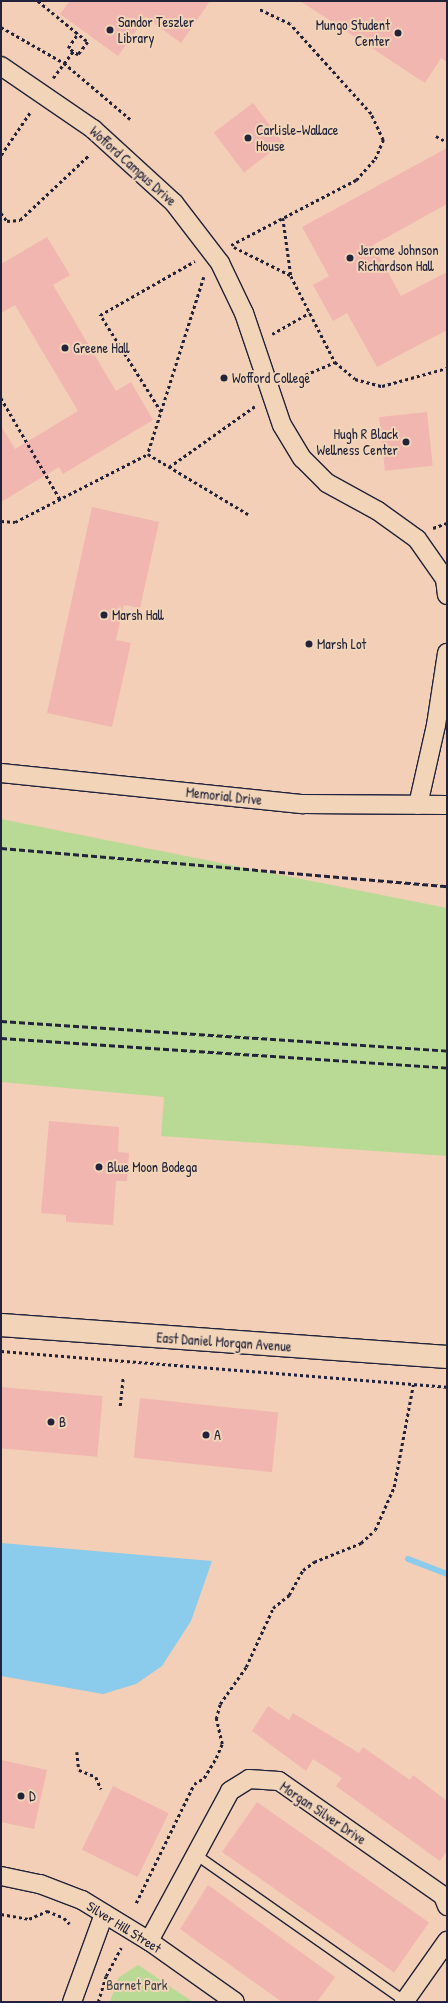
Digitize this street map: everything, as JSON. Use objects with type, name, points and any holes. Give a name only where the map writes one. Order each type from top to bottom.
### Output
[{"type":"main road","name":"East Daniel Morgan Avenue","points":[[1,1325],[447,1357]]},
{"type":"street","name":"Wofford Campus Drive","points":[[1,66],[44,93],[105,140],[174,203],[212,252],[244,313],[270,395],[282,425],[302,458],[327,483],[378,511],[417,540],[445,579],[447,595]]},
{"type":"street","points":[[418,805],[436,725],[447,653]]},
{"type":"street","name":"Memorial Drive","points":[[1,774],[303,804],[447,805]]},
{"type":"street","name":"Morgan Silver Drive","points":[[149,1940],[230,1791],[249,1779],[279,1781],[443,1896],[447,1906]]},
{"type":"street","name":"Silver Hill Street","points":[[1,1876],[65,1892],[149,1940],[235,2002]]},
{"type":"street","points":[[72,2002],[104,1914]]},
{"type":"street","points":[[404,2001],[447,1941]]},
{"type":"lane","points":[[195,1854],[404,2001]]},
{"type":"path","points":[[38,1],[88,42],[78,55],[68,48],[78,34]]},
{"type":"path","points":[[161,412],[100,315],[212,252],[230,245],[356,180],[376,159],[383,140],[371,114],[290,24],[258,9]]},
{"type":"path","points":[[1,27],[64,63],[130,119]]},
{"type":"path","points":[[54,77],[73,51]]},
{"type":"path","points":[[1,155],[44,93]]},
{"type":"path","points":[[436,136],[447,142]]},
{"type":"path","points":[[1,213],[7,221],[20,220],[105,140]]},
{"type":"path","points":[[282,218],[291,276],[335,362],[355,379],[382,386],[447,368]]},
{"type":"path","points":[[230,245],[291,276]]},
{"type":"path","points":[[1,521],[15,522],[148,454],[212,252]]},
{"type":"path","points":[[269,335],[310,313]]},
{"type":"path","points":[[169,468],[285,384],[335,362]]},
{"type":"path","points":[[1,398],[60,499]]},
{"type":"path","points":[[148,454],[169,468],[248,514]]},
{"type":"path","points":[[433,528],[447,523]]},
{"type":"path","points":[[1,1351],[447,1387]]},
{"type":"path","points":[[120,1406],[123,1378]]},
{"type":"path","points":[[136,1904],[194,1784],[204,1778],[216,1758],[222,1744],[216,1719],[220,1704],[246,1667],[273,1608],[289,1595],[303,1570],[314,1562],[361,1543],[375,1530],[394,1487],[413,1384]]},
{"type":"path","points":[[77,1752],[79,1770],[96,1777],[101,1789]]},
{"type":"path","points":[[1,1914],[29,1919],[47,1911],[64,1918],[70,1924]]},
{"type":"path","points":[[98,2002],[106,1976],[121,1948]]},
{"type":"green space","points":[[1,819],[447,908],[447,1156],[161,1136],[164,1097],[1,1082]]},
{"type":"green space","name":"Barnet Park","points":[[138,1965],[193,2002],[110,2002],[118,1978]]},
{"type":"water","points":[[1,1543],[212,1561],[191,1621],[162,1666],[136,1684],[103,1694],[1,1676]]},
{"type":"building","name":"Sandor Teszler Library","points":[[70,1],[210,1],[181,43],[146,17],[118,56],[60,14]]},
{"type":"building","name":"Mungo Student Center","points":[[300,1],[447,1],[447,62],[441,58],[425,83]]},
{"type":"building","name":"Carlisle-Wallace House","points":[[253,103],[283,143],[244,172],[214,132]]},
{"type":"building","name":"Jerome Johnson Richardson Hall","points":[[447,148],[447,204],[373,245],[401,296],[447,272],[447,330],[377,367],[347,313],[333,321],[313,285],[329,276],[302,227]]},
{"type":"building","name":"Greene Hall","points":[[47,237],[70,275],[53,285],[116,391],[131,382],[153,420],[63,474],[59,467],[1,502],[1,426],[15,449],[78,411],[15,305],[1,313],[1,264]]},
{"type":"building","name":"Hugh R Black Wellness Center","points":[[427,412],[433,466],[385,471],[379,417]]},
{"type":"building","name":"Marsh Hall","points":[[92,507],[159,522],[140,608],[124,605],[116,640],[131,643],[112,727],[47,713]]},
{"type":"building","name":"Blue Moon Bodega","points":[[49,1121],[119,1127],[118,1152],[129,1153],[127,1181],[116,1181],[113,1225],[66,1222],[66,1215],[41,1213]]},
{"type":"building","name":"B","points":[[1,1387],[103,1396],[97,1457],[1,1448]]},
{"type":"building","name":"A","points":[[140,1398],[278,1413],[272,1472],[134,1458]]},
{"type":"building","points":[[268,1706],[289,1720],[293,1713],[359,1753],[363,1747],[410,1780],[413,1775],[447,1801],[447,1851],[440,1861],[336,1786],[342,1778],[313,1759],[306,1771],[252,1731]]},
{"type":"building","name":"D","points":[[1,1760],[47,1770],[34,1829],[1,1822]]},
{"type":"building","points":[[113,1786],[169,1813],[138,1877],[82,1850]]},
{"type":"building","points":[[257,1802],[429,1922],[394,1972],[222,1852]]},
{"type":"building","points":[[208,1885],[335,1977],[317,2002],[282,2002],[180,1929]]},
{"type":"waterway","points":[[408,1559],[447,1574]]},
{"type":"railway","points":[[1,848],[447,886]]},
{"type":"railway","points":[[1,1021],[447,1051]]},
{"type":"railway","points":[[1,1038],[447,1068]]},
{"type":"place","name":"Sandor Teszler Library","points":[[110,30]]},
{"type":"place","name":"Mungo Student Center","points":[[398,33]]},
{"type":"place","name":"Carlisle-Wallace House","points":[[248,138]]},
{"type":"place","name":"Jerome Johnson Richardson Hall","points":[[350,258]]},
{"type":"place","name":"Greene Hall","points":[[65,348]]},
{"type":"place","name":"Wofford College","points":[[224,378]]},
{"type":"place","name":"Hugh R Black Wellness Center","points":[[406,442]]},
{"type":"place","name":"Marsh Hall","points":[[104,615]]},
{"type":"place","name":"Marsh Lot","points":[[309,644]]},
{"type":"place","name":"Blue Moon Bodega","points":[[99,1167]]},
{"type":"place","name":"B","points":[[51,1422]]},
{"type":"place","name":"A","points":[[206,1435]]},
{"type":"place","name":"D","points":[[21,1796]]}]
